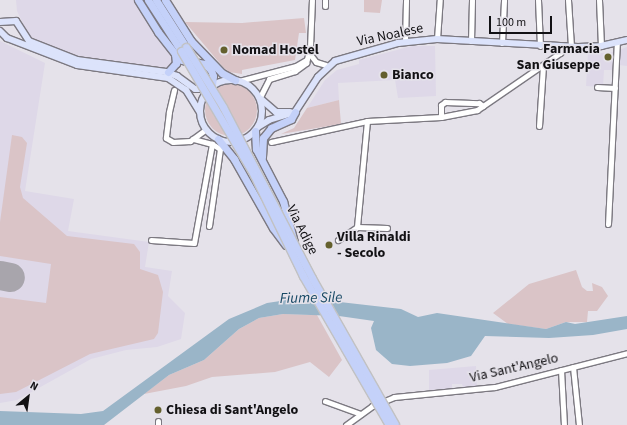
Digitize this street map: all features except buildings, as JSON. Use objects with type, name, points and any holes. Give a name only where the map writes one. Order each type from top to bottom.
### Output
[{"type":"highway","points":[[138,0],[158,32],[181,51]]},
{"type":"highway","points":[[148,0],[181,51]]},
{"type":"highway","points":[[156,0],[181,51],[182,60],[205,64],[213,76],[210,88]]},
{"type":"highway","points":[[165,0],[191,41],[222,73],[237,80]]},
{"type":"highway","points":[[168,72],[176,63],[181,51]]},
{"type":"highway","name":"Via Adige","points":[[181,51],[252,159],[293,248],[394,425]]},
{"type":"highway","points":[[263,161],[263,138],[271,128],[291,119],[295,112]]},
{"type":"highway","points":[[257,129],[256,149],[283,201],[293,248]]},
{"type":"highway","points":[[215,142],[234,159],[273,228],[293,248]]},
{"type":"main road","points":[[210,88],[194,89],[168,72],[77,60],[31,42],[14,20],[2,22],[1,32],[77,65],[168,78],[186,90],[200,112],[205,130],[215,142],[242,141],[269,120],[295,112]]},
{"type":"main road","points":[[12,38],[17,36],[20,28]]},
{"type":"main road","name":"Via Noalese","points":[[295,112],[318,77],[335,61],[405,42],[437,39],[571,47],[601,46],[627,40]]},
{"type":"main road","points":[[200,112],[202,100],[210,88],[222,81],[237,80],[251,86],[260,98],[276,112],[292,111],[326,64],[335,61]]},
{"type":"main road","points":[[257,129],[263,114],[260,98]]},
{"type":"street","points":[[260,98],[269,79],[301,68],[307,60],[309,52],[312,0]]},
{"type":"street","points":[[405,42],[406,0]]},
{"type":"street","points":[[437,39],[440,0]]},
{"type":"street","points":[[471,41],[472,0]]},
{"type":"street","points":[[502,43],[504,0]]},
{"type":"street","points":[[538,0],[540,46]]},
{"type":"street","points":[[568,0],[571,47]]},
{"type":"street","points":[[599,0],[601,46]]},
{"type":"street","points":[[608,224],[617,43]]},
{"type":"street","points":[[271,142],[367,122],[441,117],[483,106],[560,53],[562,47]]},
{"type":"street","points":[[309,52],[316,62],[326,64]]},
{"type":"street","points":[[237,80],[296,66],[307,60]]},
{"type":"street","points":[[539,126],[543,65]]},
{"type":"street","points":[[597,87],[615,88]]},
{"type":"street","points":[[174,90],[169,112],[166,138],[173,142],[193,139],[215,142],[220,149],[209,226]]},
{"type":"street","points":[[441,117],[441,105],[445,102],[479,103],[483,106]]},
{"type":"street","points":[[357,227],[367,122]]},
{"type":"street","points":[[193,139],[205,130]]},
{"type":"street","points":[[151,240],[194,243],[215,142]]},
{"type":"street","points":[[338,240],[357,227],[387,228]]},
{"type":"street","name":"Via Sant'Angelo","points":[[346,425],[379,403],[400,395],[488,388],[627,353]]},
{"type":"street","points":[[573,367],[579,425]]},
{"type":"street","points":[[560,370],[564,425]]},
{"type":"street","points":[[325,401],[361,414]]},
{"type":"shaded area","points":[[16,0],[134,0],[154,33],[166,44],[175,57],[170,67],[166,68],[90,59],[65,52],[29,36],[17,11]]},
{"type":"shaded area","points":[[364,0],[382,0],[380,13],[364,12]]},
{"type":"shaded area","points":[[304,18],[306,33],[299,33],[295,60],[242,70],[242,74],[229,72],[223,67],[185,22],[242,23]]},
{"type":"shaded area","points":[[0,41],[45,63],[25,191],[74,199],[68,231],[149,242],[145,267],[172,271],[168,296],[185,313],[181,339],[157,347],[126,350],[91,359],[17,400],[0,403]]},
{"type":"shaded area","name":"Bianco","points":[[412,46],[435,46],[436,96],[398,98],[395,80],[338,83],[339,100],[307,108],[325,80],[337,70],[359,64],[359,60]]},
{"type":"shaded area","points":[[627,47],[627,66],[619,65],[614,70],[604,70],[603,87],[586,86],[588,54],[614,52]]},
{"type":"shaded area","points":[[226,84],[236,84],[250,91],[257,105],[257,115],[250,129],[236,136],[226,136],[216,132],[209,125],[205,115],[205,105],[209,95],[216,88]]},
{"type":"shaded area","points":[[339,100],[341,124],[281,134],[294,128],[307,108]]},
{"type":"shaded area","points":[[12,135],[22,137],[27,143],[20,187],[23,198],[67,236],[134,244],[140,252],[140,269],[158,275],[163,292],[158,333],[154,339],[90,354],[16,392],[0,394],[0,297],[46,303],[51,264],[0,256],[0,222]]},
{"type":"shaded area","points":[[576,270],[582,287],[587,291],[593,291],[592,283],[602,287],[608,296],[597,311],[588,311],[587,322],[566,322],[546,329],[508,324],[493,313],[529,284]]},
{"type":"shaded area","points":[[283,314],[317,315],[342,360],[329,377],[310,362],[275,372],[212,377],[186,386],[144,394],[169,375],[204,360],[239,329],[259,318]]},
{"type":"shaded area","points":[[476,366],[477,387],[463,387],[462,384],[452,384],[452,389],[429,390],[429,370]]},
{"type":"water","points":[[287,300],[331,301],[401,309],[418,317],[437,313],[546,329],[566,322],[575,324],[627,316],[627,329],[593,335],[549,338],[485,336],[471,356],[447,363],[410,366],[392,364],[376,350],[371,328],[374,321],[339,316],[283,314],[259,318],[239,329],[204,360],[169,375],[104,425],[0,425],[0,411],[81,414],[103,411],[229,319],[267,303]]},
{"type":"runway","points":[[0,275],[10,277]]},
{"type":"place","name":"Nomad Hostel","points":[[224,50]]},
{"type":"place","name":"Farmacia San Giuseppe","points":[[608,57]]},
{"type":"place","name":"Bianco","points":[[384,75]]},
{"type":"place","name":"Villa Rinaldi - Secolo","points":[[329,245]]},
{"type":"place","name":"Chiesa di Sant'Angelo","points":[[158,410]]},
{"type":"water label","name":"Fiume Sile","points":[[311,298]]}]
